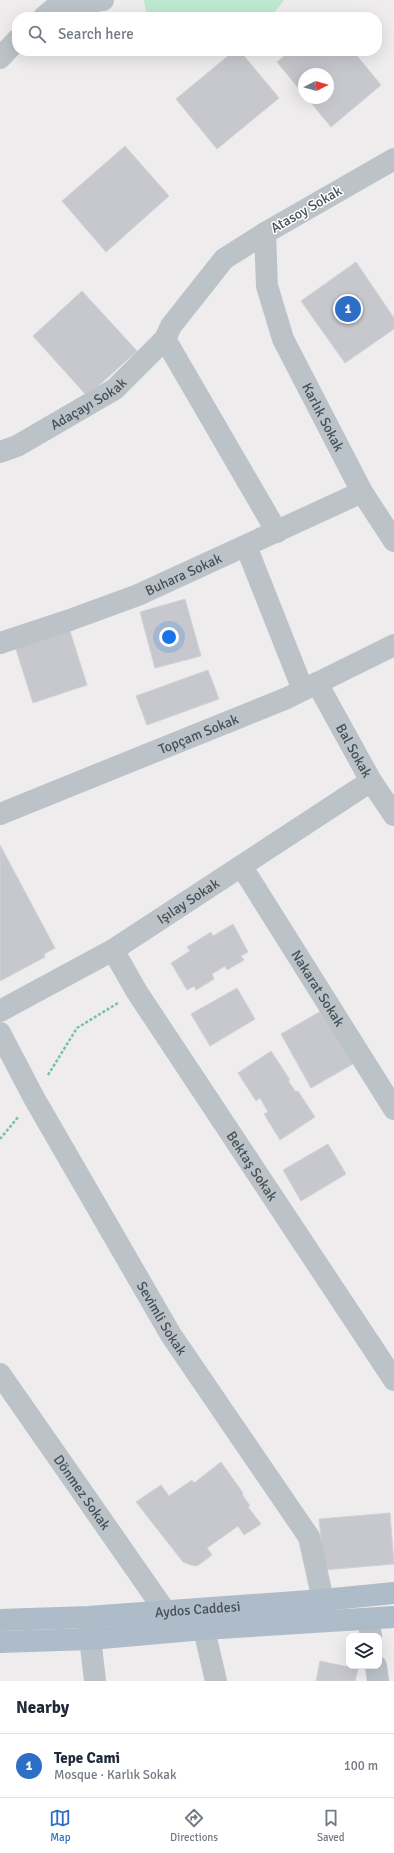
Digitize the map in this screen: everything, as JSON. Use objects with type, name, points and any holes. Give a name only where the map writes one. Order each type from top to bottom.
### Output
[{"type":"main road","name":"Aydos Caddesi","points":[[0,1642],[90,1639],[202,1619],[323,1600],[394,1593]]},
{"type":"main road","name":"Aydos Caddesi","points":[[0,1620],[88,1617],[165,1611],[202,1619],[369,1627],[394,1617]]},
{"type":"street","points":[[50,12],[57,6],[103,0]]},
{"type":"street","points":[[0,58],[12,45]]},
{"type":"street","name":"Atasoy Sokak","points":[[267,286],[266,233],[394,159]]},
{"type":"street","name":"Adaçayı Sokak","points":[[0,452],[17,446],[115,389],[165,339],[171,326],[224,259],[266,233]]},
{"type":"street","name":"Karlık Sokak","points":[[267,286],[284,339],[362,492],[394,541]]},
{"type":"street","points":[[165,339],[277,532]]},
{"type":"street","name":"Buhara Sokak","points":[[0,643],[67,621],[138,595],[362,492]]},
{"type":"street","name":"Bal Sokak","points":[[246,546],[310,687],[394,815]]},
{"type":"street","name":"Topçam Sokak","points":[[0,814],[59,792],[310,687],[394,645]]},
{"type":"street","name":"Işılay Sokak","points":[[0,1011],[113,950],[242,867],[371,781]]},
{"type":"street","name":"Nakarat Sokak","points":[[242,867],[394,1110]]},
{"type":"street","name":"Bektaş Sokak","points":[[113,950],[137,992],[394,1380]]},
{"type":"street","name":"Sevimli Sokak","points":[[0,1033],[34,1098],[171,1336],[309,1537],[323,1600]]},
{"type":"street","name":"Dönmez Sokak","points":[[0,1374],[165,1611]]},
{"type":"street","points":[[88,1617],[95,1681]]},
{"type":"street","points":[[202,1619],[216,1681]]},
{"type":"street","points":[[376,1669],[378,1681]]},
{"type":"path","points":[[0,1139],[34,1098],[77,1028],[137,992]]},
{"type":"green space","points":[[144,0],[284,0],[275,12],[146,12]]},
{"type":"building","points":[[228,56],[244,56],[279,98],[217,149],[176,99]]},
{"type":"building","points":[[284,56],[357,56],[381,85],[331,127],[312,104],[334,104],[334,68],[298,68],[298,88],[277,62]]},
{"type":"building","points":[[125,146],[169,196],[106,252],[62,201]]},
{"type":"building","points":[[356,262],[394,318],[394,329],[345,363],[301,301]]},
{"type":"building","points":[[82,291],[137,351],[87,396],[33,336]]},
{"type":"building","points":[[185,599],[201,656],[155,668],[140,612]]},
{"type":"building","points":[[69,628],[87,685],[33,703],[15,646]]},
{"type":"building","points":[[208,670],[219,699],[147,725],[136,696]]},
{"type":"building","points":[[0,845],[55,948],[44,954],[45,957],[0,981]]},
{"type":"building","points":[[233,924],[248,952],[241,956],[244,960],[227,970],[225,966],[212,974],[214,979],[196,990],[194,986],[187,990],[171,963],[190,951],[187,947],[211,932],[213,936]]},
{"type":"building","points":[[237,988],[255,1019],[210,1046],[191,1014]]},
{"type":"building","points":[[328,1007],[358,1061],[311,1088],[281,1034]]},
{"type":"building","points":[[271,1051],[290,1080],[288,1081],[296,1092],[298,1091],[315,1117],[280,1140],[264,1114],[268,1112],[260,1098],[256,1101],[238,1073]]},
{"type":"building","points":[[328,1144],[346,1174],[301,1201],[283,1170]]},
{"type":"building","points":[[221,1462],[243,1493],[242,1494],[250,1506],[248,1507],[261,1524],[244,1535],[238,1526],[207,1548],[212,1555],[197,1566],[191,1565],[183,1562],[136,1502],[161,1485],[169,1496],[192,1480],[194,1483]]},
{"type":"building","points":[[390,1513],[394,1564],[324,1570],[319,1519]]},
{"type":"building","points":[[320,1661],[346,1666],[346,1669],[358,1669],[355,1681],[316,1681]]},
{"type":"place","name":"Tepe Cami","points":[[348,309]]}]
